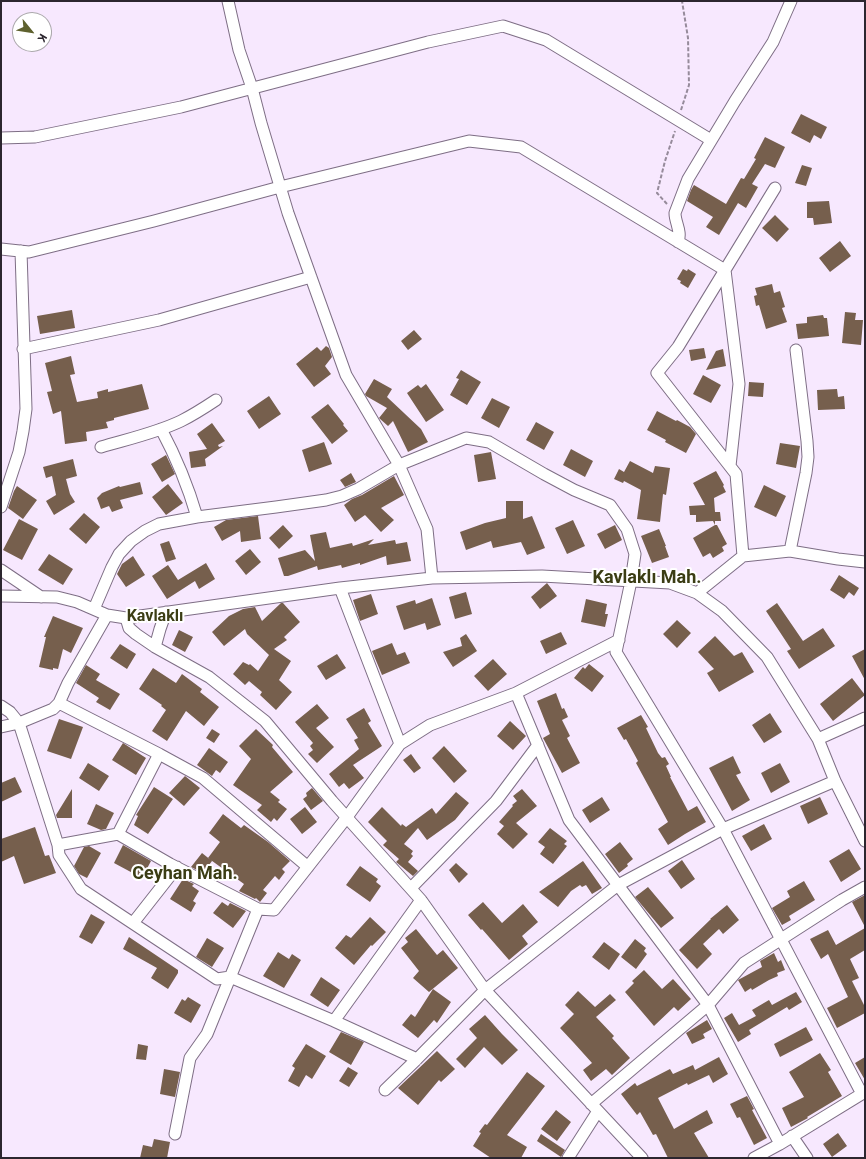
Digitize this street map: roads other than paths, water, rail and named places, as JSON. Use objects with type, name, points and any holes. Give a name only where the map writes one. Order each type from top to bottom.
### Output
[{"type":"street","points":[[228,1],[239,50],[252,88],[288,213],[346,375],[399,465],[427,529],[432,578]]},
{"type":"street","points":[[678,242],[680,234],[675,218],[676,208],[688,179],[773,42],[791,1]]},
{"type":"street","points":[[1,138],[35,137],[181,107],[428,42],[503,26],[546,40],[712,140]]},
{"type":"street","points":[[1,249],[29,252],[154,221],[280,187],[469,141],[520,147],[725,270]]},
{"type":"street","points":[[743,556],[736,474],[657,373],[678,347],[776,188]]},
{"type":"street","points":[[1,507],[19,452],[26,409],[21,251]]},
{"type":"street","points":[[725,270],[739,384],[730,466]]},
{"type":"street","points":[[23,349],[159,320],[311,276]]},
{"type":"street","points":[[790,551],[808,457],[808,441],[796,350]]},
{"type":"street","points":[[101,447],[161,429],[198,412],[216,400]]},
{"type":"street","points":[[161,429],[183,476],[197,517]]},
{"type":"street","points":[[94,609],[112,567],[120,554],[131,541],[145,531],[159,524],[197,517],[326,500],[342,496],[358,489],[399,465],[466,438],[489,442],[574,490],[610,505],[627,529],[634,554],[616,652],[723,829],[863,1093],[780,1144],[754,1158]]},
{"type":"street","points":[[697,593],[743,556],[790,551],[838,560],[865,562]]},
{"type":"street","points":[[1,570],[42,597]]},
{"type":"street","points":[[1,596],[57,597],[77,602],[107,615],[126,618],[340,588],[432,578],[542,576],[670,584],[697,593],[722,611],[767,657],[818,740],[835,781],[865,841]]},
{"type":"street","points":[[340,588],[400,744]]},
{"type":"street","points":[[155,647],[166,612]]},
{"type":"street","points":[[1,727],[19,723],[53,709],[59,702],[71,677],[107,615]]},
{"type":"street","points":[[126,618],[129,628],[136,634],[155,647],[208,677],[265,721],[347,818],[421,900],[485,990],[642,1158]]},
{"type":"street","points":[[58,845],[118,834],[177,867],[258,909],[274,910],[347,818],[400,744],[430,725],[516,693],[619,640]]},
{"type":"street","points":[[516,693],[569,820],[708,1005],[780,1144]]},
{"type":"street","points":[[59,702],[204,778],[308,867]]},
{"type":"street","points":[[1,706],[10,712],[19,723],[58,845],[59,855],[81,889],[218,979],[230,977],[334,1021],[417,1059]]},
{"type":"street","points":[[818,740],[865,718]]},
{"type":"street","points":[[411,888],[496,801],[538,745]]},
{"type":"street","points":[[118,834],[159,754]]},
{"type":"street","points":[[385,1090],[485,990],[618,885],[723,829],[835,781]]},
{"type":"street","points":[[133,923],[177,867]]},
{"type":"street","points":[[568,1158],[594,1108],[708,1005],[744,963],[842,900],[865,887]]},
{"type":"street","points":[[334,1021],[421,900]]},
{"type":"street","points":[[175,1134],[190,1058],[207,1034],[258,909]]},
{"type":"street","points":[[792,1136],[807,1158]]},
{"type":"district","name":"Kavlaklı Mah.","points":[[647,578]]},
{"type":"district","name":"Kavlaklı","points":[[155,617]]},
{"type":"district","name":"Ceyhan Mah.","points":[[185,874]]}]
